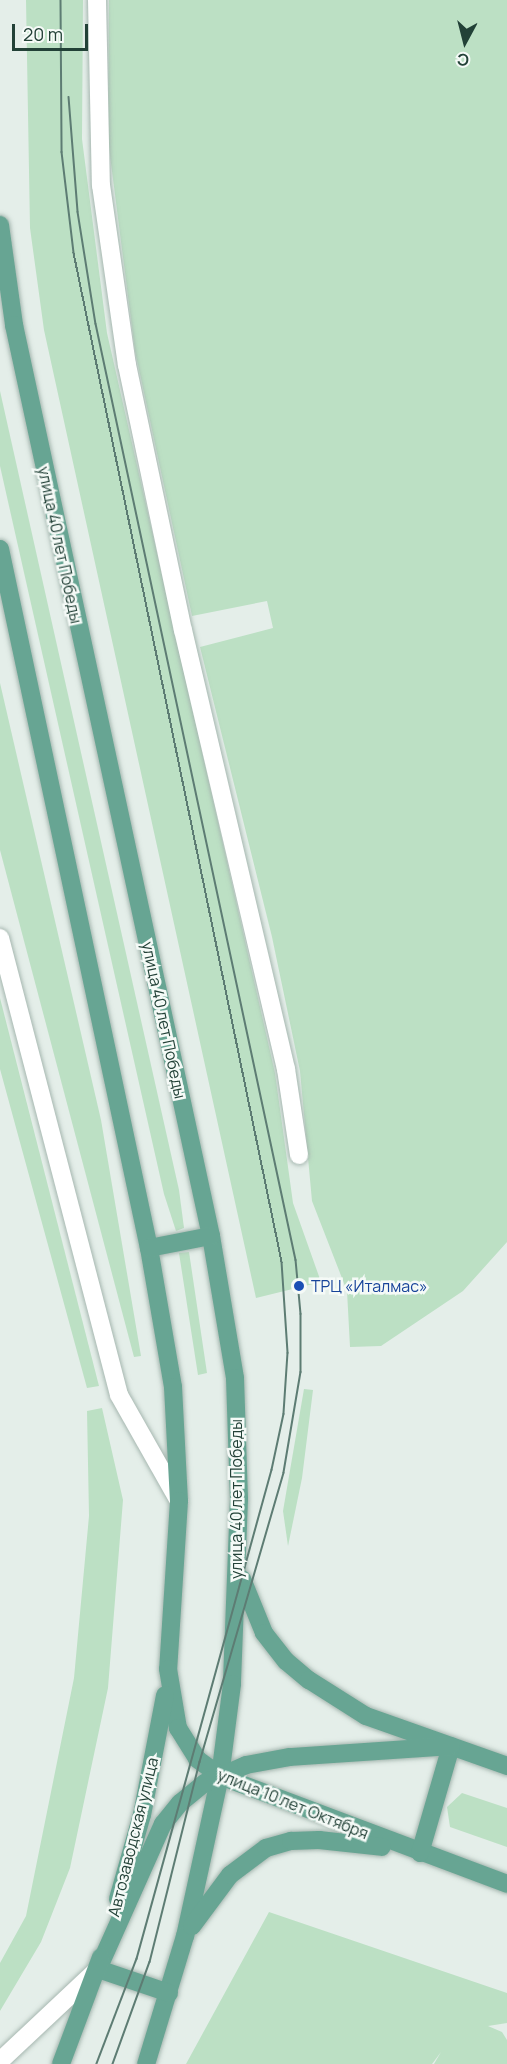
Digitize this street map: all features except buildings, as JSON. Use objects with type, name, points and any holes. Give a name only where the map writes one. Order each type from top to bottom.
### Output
[{"type":"main road","name":"улица 40 лет Победы","points":[[0,225],[14,325],[58,538],[211,1236],[235,1378],[238,1554],[232,1684],[211,1823],[185,1936]]},
{"type":"main road","points":[[0,549],[149,1248],[173,1387],[179,1501]]},
{"type":"main road","points":[[149,1248],[211,1236]]},
{"type":"main road","name":"улица 10 лет Октября","points":[[179,1501],[168,1669],[172,1707],[184,1744],[219,1776],[507,1884]]},
{"type":"main road","points":[[238,1554],[243,1582],[257,1622],[291,1666],[350,1708],[507,1766]]},
{"type":"main road","name":"Автозаводская улица","points":[[61,2064],[98,1969],[142,1815],[168,1669]]},
{"type":"main road","points":[[169,1993],[98,1969],[164,1824],[188,1795],[219,1776],[246,1765],[290,1757],[452,1746]]},
{"type":"main road","points":[[146,2064],[185,1936],[230,1875],[266,1848],[291,1841],[319,1840],[420,1853],[452,1746]]},
{"type":"street","points":[[97,0],[101,185],[127,365],[183,630],[281,1049],[299,1155]]},
{"type":"street","points":[[0,938],[119,1395],[179,1501]]},
{"type":"street","points":[[0,2061],[98,1969]]},
{"type":"green space","points":[[26,0],[83,0],[82,139],[107,333],[275,1073],[293,1203],[321,1282],[256,1298],[44,330],[30,228]]},
{"type":"green space","points":[[109,0],[507,0],[507,1242],[463,1291],[381,1346],[350,1347],[347,1291],[312,1201],[300,1071],[272,937],[200,647],[273,628],[267,601],[192,616],[135,351],[108,140]]},
{"type":"green space","points":[[0,391],[179,1190],[184,1228],[176,1231],[164,1194],[0,466]]},
{"type":"green space","points":[[0,683],[101,1120],[141,1356],[134,1357],[0,850]]},
{"type":"green space","points":[[0,998],[99,1386],[87,1388],[0,1069]]},
{"type":"green space","points":[[189,1252],[207,1373],[198,1375],[179,1253]]},
{"type":"green space","points":[[304,1389],[313,1390],[302,1478],[288,1546],[283,1511]]},
{"type":"green space","points":[[102,1408],[123,1500],[108,1688],[70,1868],[41,1942],[0,2011],[0,1963],[26,1916],[74,1678],[89,1516],[87,1411]]},
{"type":"green space","points":[[462,1793],[507,1808],[507,1847],[450,1827],[447,1807]]},
{"type":"green space","points":[[269,1912],[507,1993],[507,2023],[488,2026],[502,2032],[507,2040],[507,2064],[434,2064],[441,2052],[432,2064],[186,2064]]},
{"type":"tram line","points":[[61,0],[62,152],[74,253],[282,1262],[288,1353],[284,1414],[272,1470],[137,1959],[97,2064]]},
{"type":"tram line","points":[[69,97],[78,212],[96,324],[296,1260],[301,1314],[301,1372],[284,1473],[200,1762],[150,1962],[113,2064]]},
{"type":"place","name":"ТРЦ «Италмас»","points":[[299,1286]]}]
